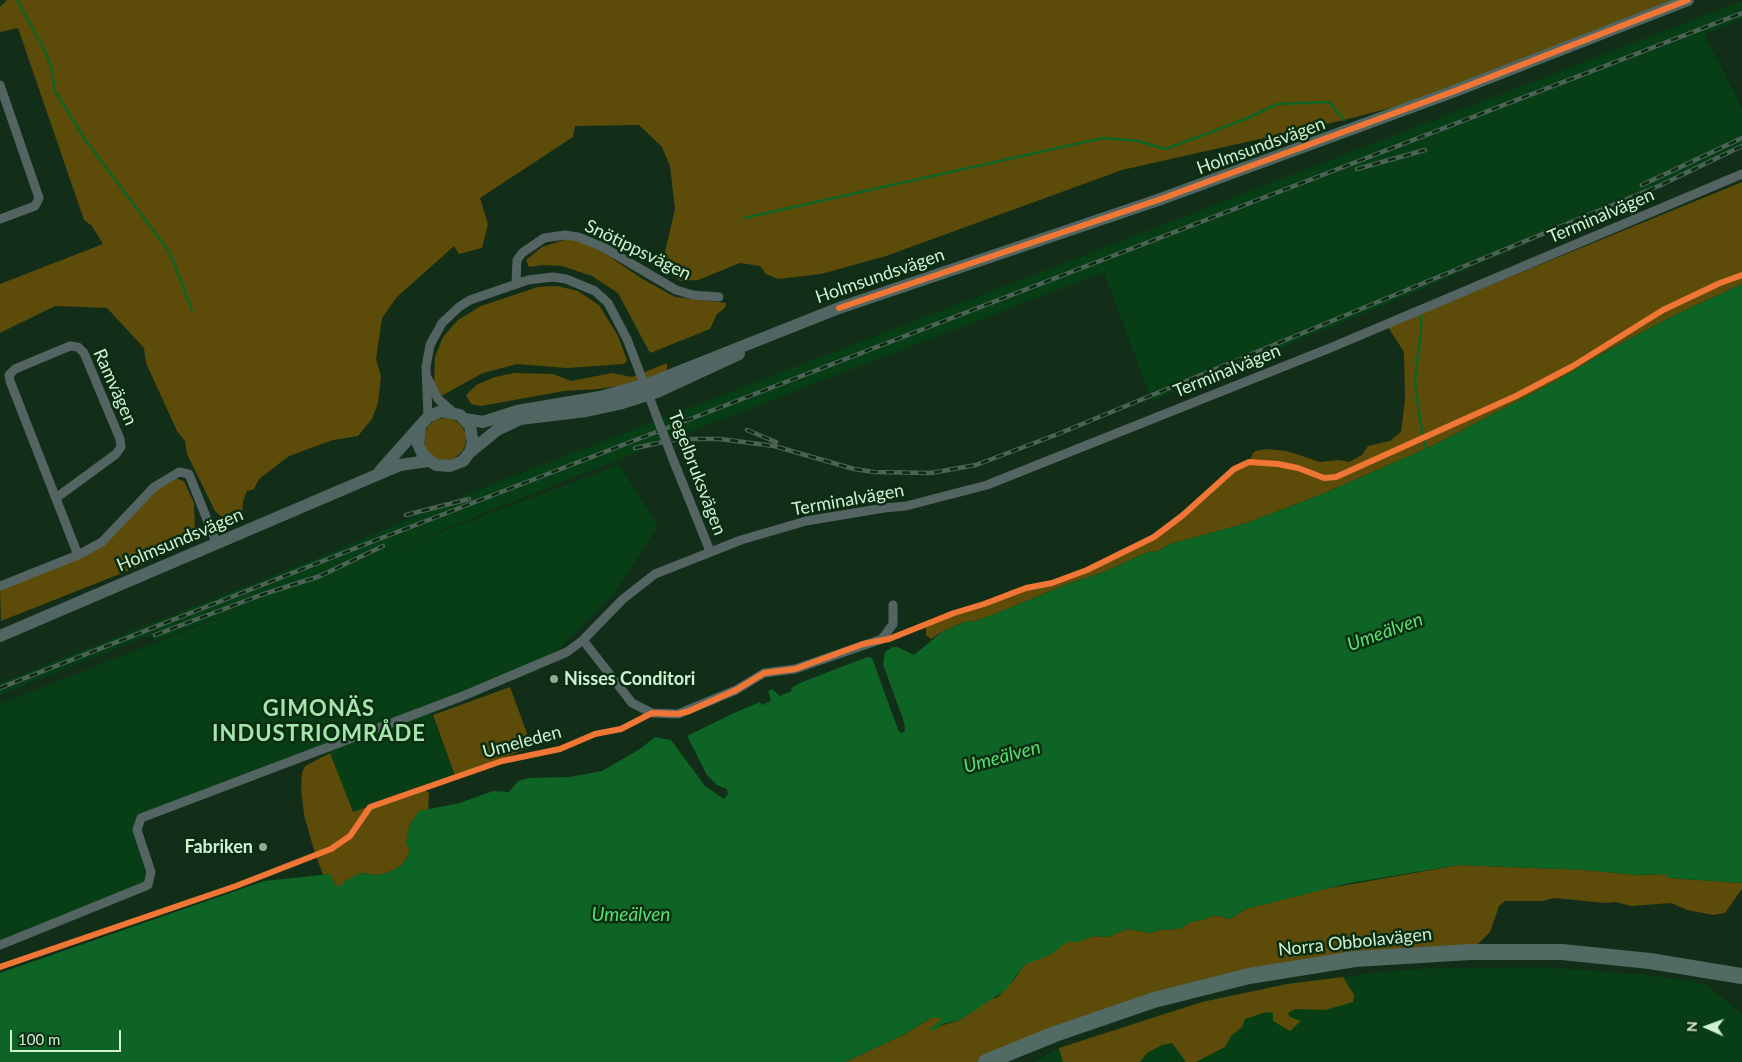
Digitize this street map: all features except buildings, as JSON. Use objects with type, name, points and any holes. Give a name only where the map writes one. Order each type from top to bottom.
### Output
[{"type":"highway","name":"Norra Obbolavägen","points":[[986,1062],[1054,1034],[1154,1000],[1248,976],[1355,960],[1451,952],[1562,952],[1650,961],[1742,976]]},
{"type":"main road","name":"Holmsundsvägen","points":[[465,419],[483,422],[517,411],[600,397],[650,384],[787,327],[1158,200],[1443,95],[1688,0]]},
{"type":"main road","name":"Holmsundsvägen","points":[[0,636],[216,542],[409,462],[428,461],[436,465],[450,466],[463,461],[470,452],[497,430],[520,419],[586,411],[619,404],[658,392],[722,363],[787,327]]},
{"type":"main road","points":[[428,417],[441,411],[454,412],[465,419],[473,434],[470,452]]},
{"type":"main road","name":"Holmsundsvägen","points":[[375,477],[428,417]]},
{"type":"main road","points":[[420,428],[418,444],[428,461]]},
{"type":"street","points":[[0,85],[39,198],[34,206],[0,219]]},
{"type":"street","name":"Terminalvägen","points":[[710,551],[806,521],[913,505],[994,482],[1330,348],[1742,174]]},
{"type":"street","name":"Snötippsvägen","points":[[516,284],[517,260],[522,252],[544,238],[565,235],[583,238],[604,247],[676,290],[719,297]]},
{"type":"street","name":"Tegelbruksvägen","points":[[0,945],[148,885],[151,872],[137,830],[141,818],[463,696],[559,656],[583,640],[638,586],[655,574],[710,551],[627,340],[608,303],[595,291],[581,284],[553,277],[516,284],[470,300],[451,314],[442,323],[430,345],[426,376],[428,417]]},
{"type":"street","name":"Ramvägen","points":[[56,498],[116,454],[121,447],[120,439],[84,353],[78,347],[70,346],[14,369],[9,375],[10,381],[78,555]]},
{"type":"street","points":[[426,376],[438,398],[454,412]]},
{"type":"street","points":[[1,582],[78,555],[102,542],[154,486],[179,472],[189,474],[216,542]]},
{"type":"street","points":[[583,640],[632,703],[652,713],[678,714],[736,690],[764,674],[795,669],[882,639],[893,624],[893,605]]},
{"type":"shaded area","points":[[7,0],[1688,0],[1452,92],[1344,120],[1122,170],[886,256],[821,274],[778,279],[766,274],[760,266],[740,263],[698,280],[680,281],[666,269],[665,252],[675,209],[670,166],[662,147],[639,125],[575,126],[573,137],[480,198],[488,224],[482,248],[459,254],[454,246],[397,297],[382,318],[376,359],[381,376],[378,403],[372,419],[358,436],[333,440],[289,456],[259,479],[254,489],[247,491],[243,501],[242,514],[223,518],[215,511],[187,454],[185,441],[177,431],[146,363],[144,348],[107,308],[55,306],[0,333],[0,284],[103,244],[92,226],[84,220],[18,28],[0,32],[0,7]]},
{"type":"shaded area","points":[[1742,1],[1742,19],[1704,34],[1742,108],[1742,147],[1570,225],[1396,300],[1152,401],[1104,272],[650,447],[371,558],[619,465],[658,526],[615,592],[537,671],[431,713],[454,775],[353,812],[327,746],[138,823],[151,879],[0,945],[0,704],[269,598],[157,640],[146,636],[0,695],[0,683],[325,555],[485,487]]},
{"type":"shaded area","points":[[1742,182],[1742,284],[1675,315],[1603,353],[1558,380],[1434,445],[1325,493],[1247,523],[1170,544],[1158,551],[1148,552],[1104,572],[1070,583],[995,614],[972,622],[967,621],[943,631],[931,639],[926,635],[926,628],[931,622],[1026,588],[1074,575],[1142,544],[1172,524],[1234,469],[1249,462],[1256,451],[1266,449],[1287,451],[1320,462],[1339,460],[1349,462],[1362,455],[1368,446],[1390,441],[1401,432],[1405,399],[1404,352],[1388,327]]},
{"type":"shaded area","points":[[567,239],[594,246],[641,278],[675,297],[726,303],[725,308],[717,314],[710,329],[650,353],[618,293],[592,276],[562,266],[543,265],[529,267],[526,260],[542,247]]},
{"type":"shaded area","points":[[557,286],[578,291],[599,305],[618,336],[627,360],[624,364],[567,368],[517,364],[483,373],[441,396],[434,384],[435,357],[443,337],[458,320],[481,306],[538,287]]},
{"type":"shaded area","points":[[667,363],[667,371],[637,383],[599,389],[564,391],[481,406],[471,404],[466,395],[476,385],[495,377],[514,373],[553,374],[571,381],[612,373],[632,377]]},
{"type":"shaded area","points":[[449,418],[457,421],[463,427],[466,439],[463,451],[457,457],[441,460],[433,457],[427,451],[424,435],[427,427],[433,421]]},
{"type":"shaded area","points":[[175,478],[184,481],[194,503],[195,534],[193,540],[140,566],[1,621],[0,588],[102,547],[153,492]]},
{"type":"shaded area","points":[[510,687],[532,747],[455,776],[433,715]]},
{"type":"shaded area","points":[[330,753],[353,812],[422,787],[429,793],[428,811],[419,812],[410,824],[406,842],[410,851],[402,865],[387,873],[375,875],[361,873],[339,887],[335,885],[330,874],[323,875],[304,815],[301,788],[302,773],[305,766]]},
{"type":"shaded area","points":[[1459,865],[1586,870],[1636,875],[1665,874],[1670,878],[1742,883],[1742,889],[1725,913],[1713,915],[1687,910],[1671,903],[1632,906],[1615,902],[1605,903],[1555,898],[1542,901],[1505,901],[1499,906],[1490,932],[1470,952],[1249,976],[986,1062],[845,1062],[903,1035],[931,1018],[944,1018],[930,1029],[960,1020],[986,1001],[998,997],[1014,980],[1024,965],[1067,942],[1078,942],[1094,936],[1107,937],[1128,929],[1151,933],[1159,930],[1179,929],[1191,922],[1215,915],[1230,919],[1246,909],[1319,890]]},
{"type":"shaded area","points":[[1546,967],[1657,976],[1706,984],[1742,1014],[1742,1062],[1035,1062],[1059,1048],[1202,1002],[1287,984],[1380,972],[1434,968]]},
{"type":"shaded area","points":[[1343,977],[1354,995],[1353,1002],[1325,1010],[1295,1009],[1288,1013],[1290,1017],[1301,1021],[1290,1031],[1273,1021],[1273,1013],[1266,1012],[1245,1019],[1242,1027],[1231,1036],[1225,1047],[1196,1062],[1186,1062],[1172,1043],[1162,1045],[1147,1053],[1140,1062],[1063,1062],[1059,1048],[1202,1002],[1287,984]]},
{"type":"water","name":"Umeälven","points":[[1742,284],[1742,883],[1669,878],[1665,874],[1636,875],[1586,870],[1459,865],[1350,883],[1246,909],[1230,919],[1215,915],[1191,922],[1179,929],[1159,930],[1151,933],[1128,929],[1107,937],[1094,936],[1078,942],[1067,942],[1052,954],[1024,965],[1006,990],[960,1020],[943,1024],[929,1031],[943,1018],[931,1018],[903,1035],[845,1062],[0,1062],[0,973],[264,881],[330,874],[335,885],[339,887],[346,880],[362,873],[375,875],[387,873],[402,865],[407,857],[410,851],[406,842],[410,824],[419,811],[460,803],[493,791],[509,792],[518,781],[529,778],[570,777],[602,771],[640,749],[655,737],[671,740],[705,786],[724,799],[728,794],[727,789],[717,785],[707,775],[687,736],[760,702],[762,705],[771,701],[768,691],[772,689],[780,696],[792,691],[791,688],[800,683],[867,657],[872,658],[899,732],[902,733],[905,731],[904,722],[883,664],[885,652],[893,647],[914,655],[943,631],[967,621],[972,622],[995,614],[1070,583],[1104,572],[1148,552],[1158,551],[1170,544],[1247,523],[1325,493],[1434,445],[1558,380],[1603,353],[1675,315]]},
{"type":"waterway","points":[[17,0],[45,51],[51,66],[55,91],[86,141],[170,253],[192,310]]},
{"type":"waterway","points":[[744,218],[1103,138],[1138,141],[1166,149],[1248,118],[1277,104],[1329,102],[1344,120]]},
{"type":"waterway","points":[[1421,311],[1421,330],[1415,381],[1426,449]]},
{"type":"railway","points":[[0,688],[361,546],[1742,13]]},
{"type":"railway","points":[[1642,185],[1742,138]]},
{"type":"railway","points":[[635,448],[678,439],[720,439],[774,446],[854,469],[874,472],[931,473],[976,465],[1058,434],[1661,185],[1742,146]]},
{"type":"railway","points":[[1357,169],[1425,150]]},
{"type":"railway","points":[[747,430],[776,442]]},
{"type":"railway","points":[[406,515],[469,499]]},
{"type":"railway","points":[[155,635],[261,595],[320,576],[383,546]]},
{"type":"cycle path","points":[[839,308],[1158,200],[1452,92],[1688,0]]},
{"type":"cycle path","name":"Umeleden","points":[[0,967],[236,886],[331,849],[350,836],[370,807],[502,761],[560,749],[595,734],[621,729],[652,713],[678,714],[689,711],[736,690],[764,673],[795,669],[863,644],[889,639],[954,613],[1026,588],[1052,583],[1087,570],[1154,537],[1183,515],[1234,469],[1249,462],[1278,464],[1298,468],[1324,478],[1336,477],[1516,396],[1573,366],[1663,310],[1720,283],[1742,275]]},
{"type":"place","name":"Nisses Conditori","points":[[554,679]]},
{"type":"place","name":"Fabriken","points":[[263,847]]},
{"type":"district","name":"GIMONÄS INDUSTRIOMRÅDE","points":[[319,722]]}]
